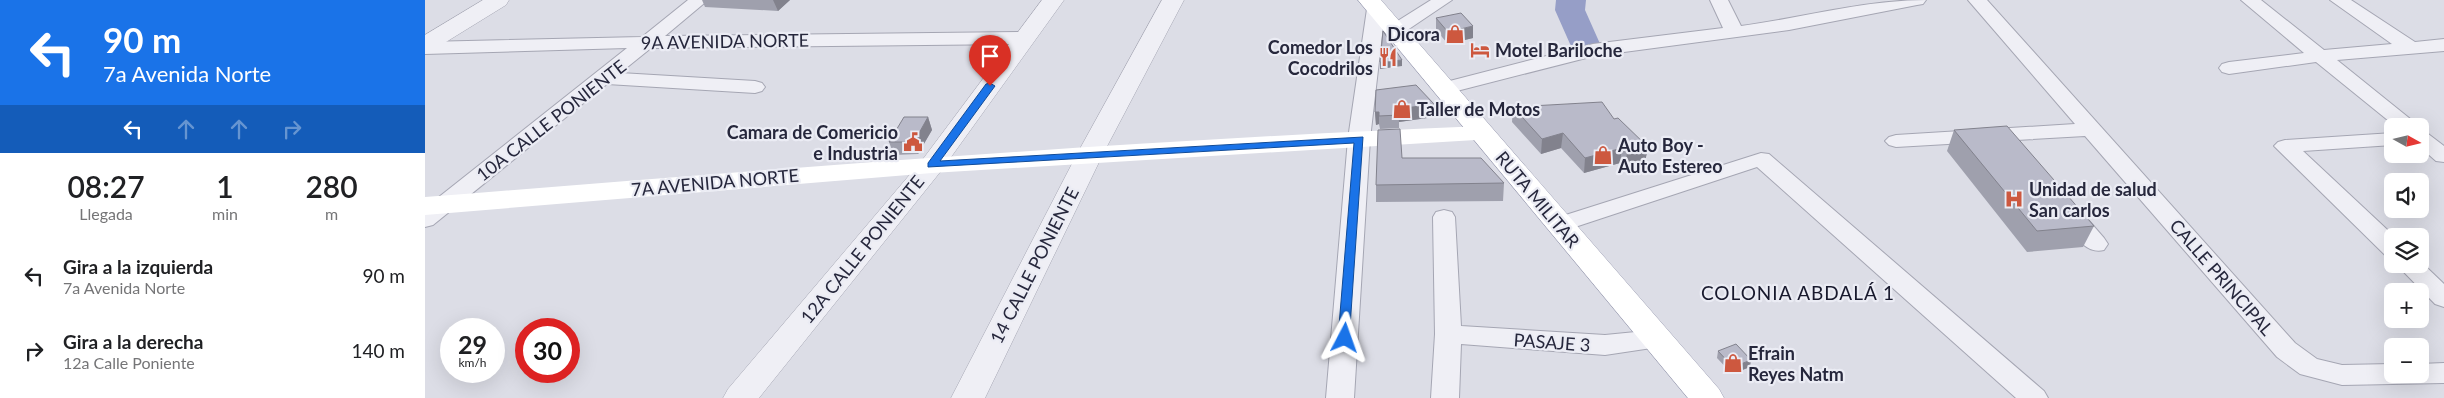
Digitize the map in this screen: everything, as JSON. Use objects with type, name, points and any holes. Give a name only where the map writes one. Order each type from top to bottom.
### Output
[{"type":"main road","name":"RUTA MILITAR","points":[[1373,5],[1707,398]]},
{"type":"main road","name":"7A AVENIDA NORTE","points":[[435,205],[1090,154],[1483,134]]},
{"type":"street","points":[[425,47],[498,0]]},
{"type":"street","name":"10A CALLE PONIENTE","points":[[425,220],[435,205],[604,78],[699,0]]},
{"type":"street","name":"12A CALLE PONIENTE","points":[[739,398],[931,165],[1053,0]]},
{"type":"street","name":"14 CALLE PONIENTE","points":[[968,398],[1090,154],[1173,0]]},
{"type":"street","points":[[1394,31],[1443,0]]},
{"type":"street","points":[[1719,0],[1735,33]]},
{"type":"street","points":[[1445,88],[1593,50],[1789,25],[1884,3],[1917,0]]},
{"type":"street","name":"CALLE PRINCIPAL","points":[[1977,0],[2286,350],[2309,366],[2342,375],[2384,374]]},
{"type":"street","points":[[2250,0],[2396,118]]},
{"type":"street","points":[[2339,0],[2411,48]]},
{"type":"street","points":[[1340,398],[1359,139],[1373,5]]},
{"type":"street","name":"9A AVENIDA NORTE","points":[[425,47],[649,42],[1025,38]]},
{"type":"street","points":[[2229,68],[2321,56],[2444,45]]},
{"type":"street","points":[[604,78],[755,87]]},
{"type":"street","points":[[1896,140],[2091,129]]},
{"type":"street","points":[[2005,134],[2023,156]]},
{"type":"street","points":[[2429,135],[2444,136]]},
{"type":"street","points":[[2384,140],[2285,146],[2384,240]]},
{"type":"street","points":[[2429,144],[2444,156]]},
{"type":"street","points":[[1561,224],[1761,158],[2034,398]]},
{"type":"street","points":[[2053,193],[2096,244]]},
{"type":"street","points":[[1444,217],[1448,334],[1445,398]]},
{"type":"street","points":[[2418,273],[2444,298]]},
{"type":"street","name":"PASAJE 3","points":[[1448,334],[1605,346],[1656,339]]},
{"type":"street","points":[[2429,374],[2444,373]]},
{"type":"building","points":[[1461,13],[1473,26],[1448,32],[1436,18]]},
{"type":"building","points":[[1383,31],[1402,60],[1380,62]]},
{"type":"building","points":[[1416,85],[1434,104],[1398,109],[1399,115],[1379,116],[1379,112],[1375,112],[1376,90]]},
{"type":"building","points":[[1602,102],[1614,119],[1618,118],[1648,147],[1627,152],[1622,148],[1585,158],[1563,133],[1542,139],[1513,107]]},
{"type":"building","points":[[904,117],[928,117],[914,142],[889,142]]},
{"type":"building","points":[[2007,126],[2094,226],[2037,231],[1954,130]]},
{"type":"building","points":[[1400,129],[1402,158],[1481,158],[1504,183],[1376,185],[1378,130]]},
{"type":"building","points":[[1736,344],[1751,360],[1733,367],[1718,351]]},
{"type":"waterway","points":[[1571,0],[1570,10],[1585,46]]},
{"type":"place","name":"Dicora","points":[[1455,34]]},
{"type":"place","name":"Motel Bariloche","points":[[1480,50]]},
{"type":"place","name":"Comedor Los Cocodrilos","points":[[1388,57]]},
{"type":"place","name":"Taller de Motos","points":[[1402,109]]},
{"type":"place","name":"Camara de Comericio e Industria","points":[[913,142]]},
{"type":"place","name":"Auto Boy - Auto Estereo","points":[[1603,155]]},
{"type":"place","name":"Unidad de salud San carlos","points":[[2014,199]]},
{"type":"place","name":"Efrain Reyes Natm","points":[[1733,363]]},
{"type":"district","name":"COLONIA ABDALÁ 1","points":[[1798,292]]},
{"type":"route","points":[[990,86],[931,165],[1359,139],[1345,338]]}]
